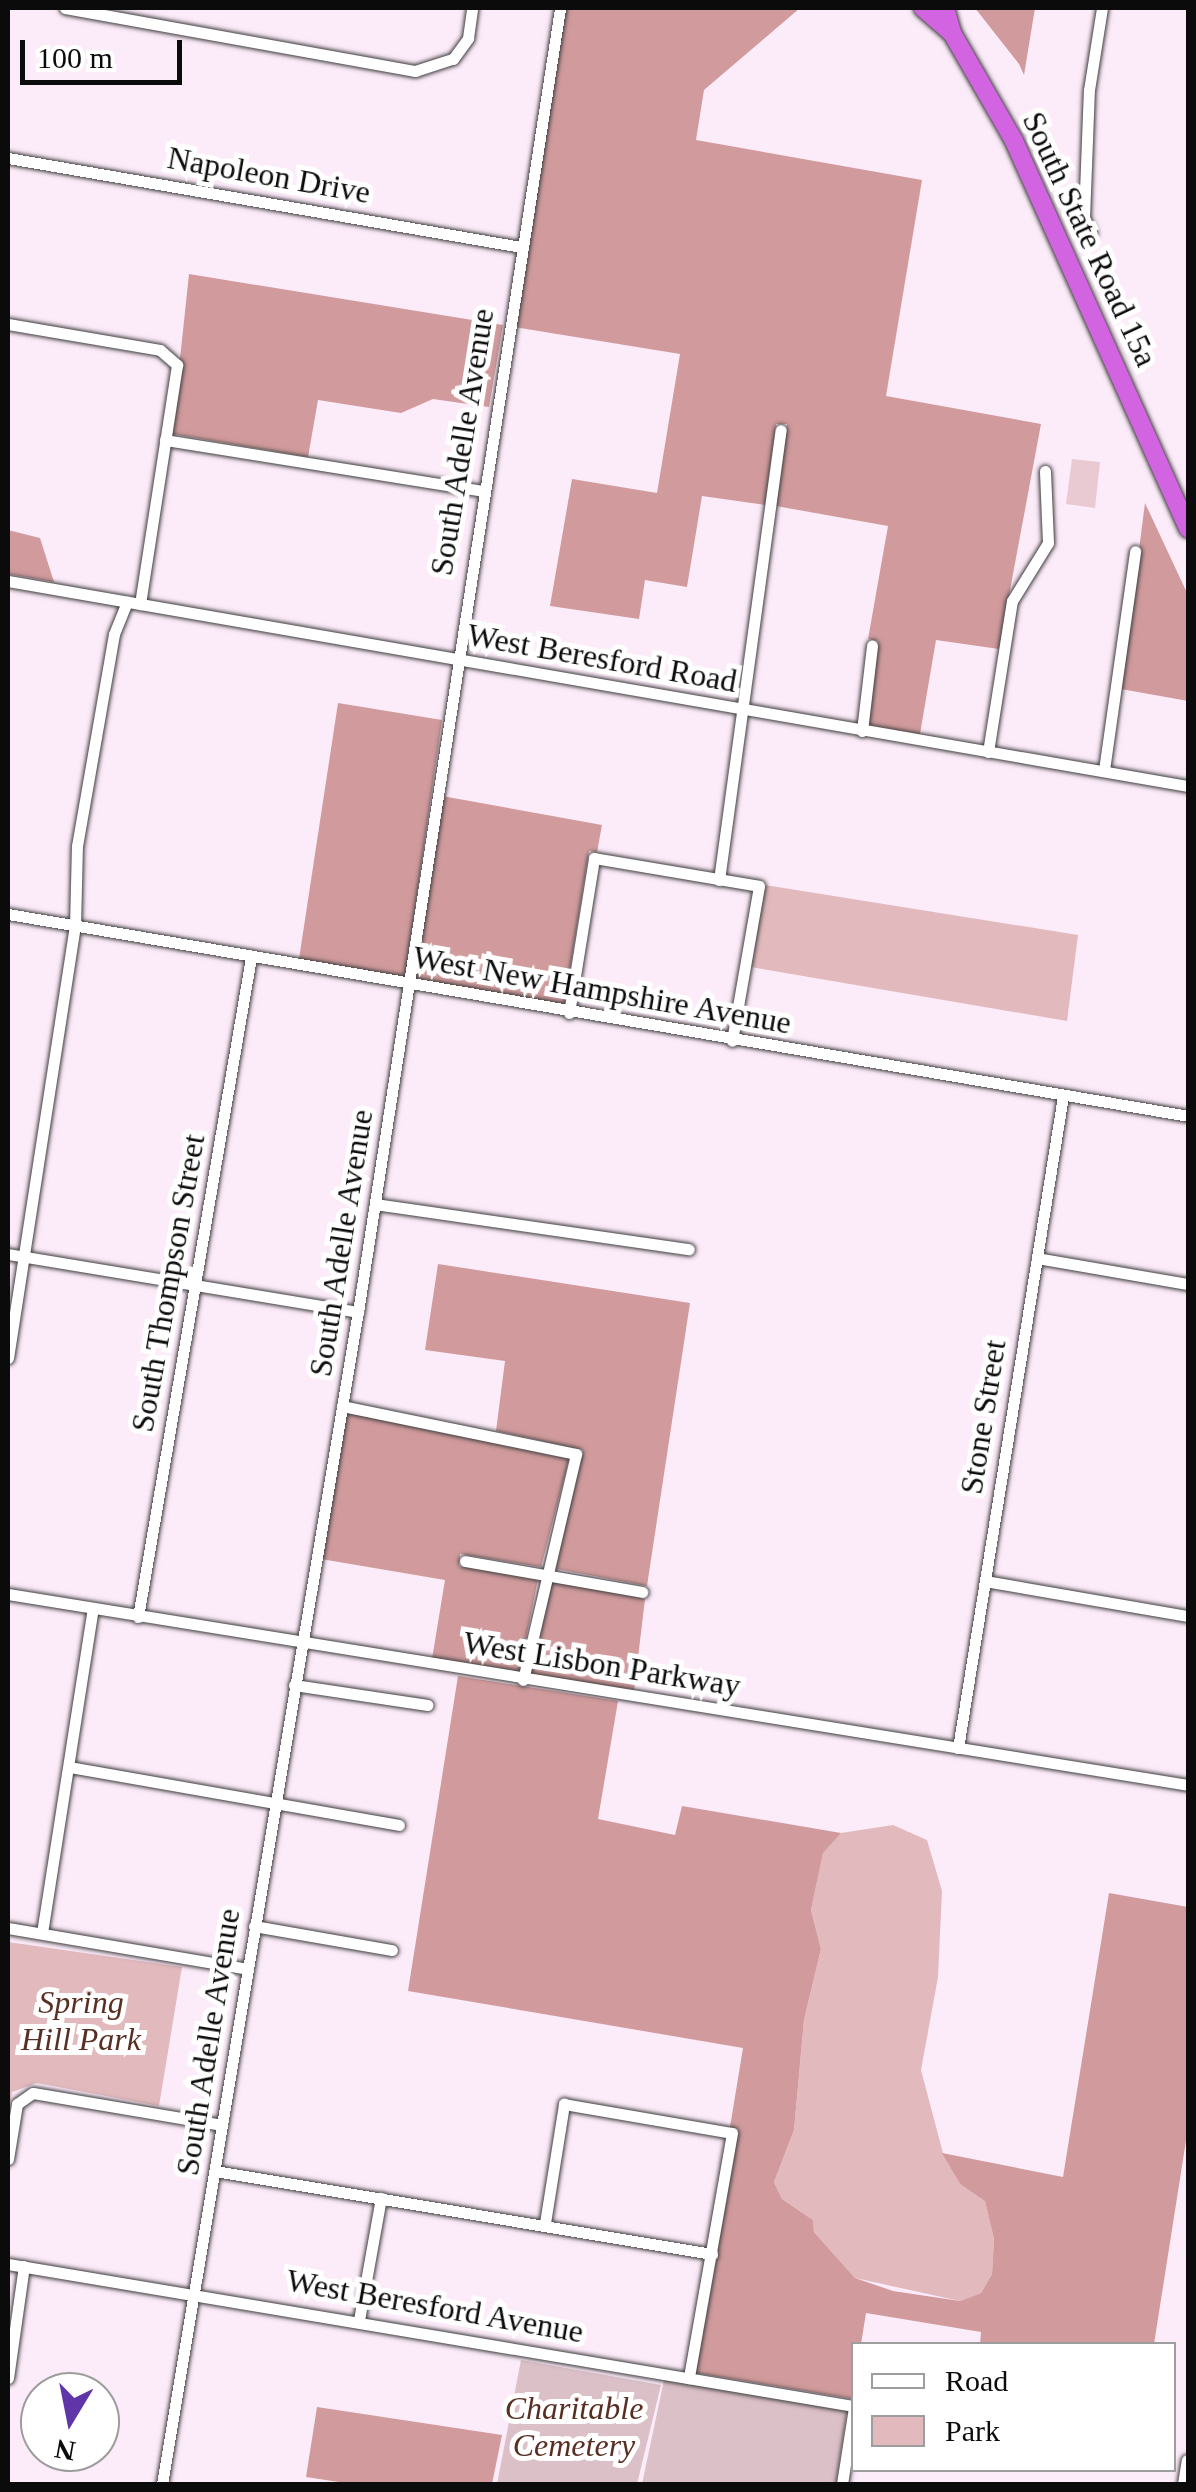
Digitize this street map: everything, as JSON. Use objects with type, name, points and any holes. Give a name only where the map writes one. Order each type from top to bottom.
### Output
[{"type":"highway","name":"South State Road 15a","points":[[923,8],[952,34]]},
{"type":"highway","name":"South State Road 15a","points":[[946,8],[952,34],[1014,141],[1188,529]]},
{"type":"street","points":[[64,8],[415,71],[453,60],[468,38],[472,8]]},
{"type":"street","name":"South Adelle Avenue","points":[[162,2484],[358,1312],[560,8]]},
{"type":"street","points":[[1091,232],[1084,218],[1088,90],[1102,8]]},
{"type":"street","name":"Napoleon Drive","points":[[8,158],[521,247]]},
{"type":"street","points":[[8,324],[160,350],[177,365],[134,602],[114,634],[77,846],[75,926],[8,1358]]},
{"type":"street","points":[[719,880],[781,430]]},
{"type":"street","points":[[165,440],[482,492]]},
{"type":"street","points":[[988,752],[1012,601],[1048,543],[1046,471]]},
{"type":"street","points":[[1104,770],[1135,550]]},
{"type":"street","name":"West Beresford Road","points":[[8,581],[1188,786]]},
{"type":"street","points":[[862,730],[872,646]]},
{"type":"street","points":[[569,1013],[594,858],[759,886],[732,1041]]},
{"type":"street","name":"West New Hampshire Avenue","points":[[8,914],[410,986],[1188,1116]]},
{"type":"street","name":"South Thompson Street","points":[[138,1617],[251,957]]},
{"type":"street","name":"Stone Street","points":[[958,1748],[1063,1096]]},
{"type":"street","points":[[375,1204],[689,1250]]},
{"type":"street","points":[[8,1254],[358,1312]]},
{"type":"street","points":[[1037,1258],[1188,1284]]},
{"type":"street","points":[[342,1406],[576,1454],[545,1574],[524,1680]]},
{"type":"street","points":[[465,1561],[642,1592]]},
{"type":"street","points":[[985,1581],[1188,1616]]},
{"type":"street","name":"West Lisbon Parkway","points":[[8,1594],[1188,1786]]},
{"type":"street","points":[[42,1933],[93,1609]]},
{"type":"street","points":[[294,1686],[428,1706]]},
{"type":"street","points":[[70,1767],[399,1825]]},
{"type":"street","points":[[254,1926],[392,1950]]},
{"type":"street","points":[[8,1928],[248,1969]]},
{"type":"street","points":[[8,2158],[22,2095],[222,2125]]},
{"type":"street","points":[[545,2223],[564,2104],[732,2133],[688,2378]]},
{"type":"street","points":[[216,2171],[545,2223],[712,2254]]},
{"type":"street","points":[[359,2320],[381,2198]]},
{"type":"street","name":"West Beresford Avenue","points":[[8,2264],[359,2320],[851,2406]]},
{"type":"street","points":[[8,2378],[24,2266]]},
{"type":"street","points":[[842,2484],[851,2426]]},
{"type":"street","points":[[1183,2484],[1188,2460]]},
{"type":"green space","points":[[765,885],[1078,935],[1067,1021],[751,967]]},
{"type":"green space","points":[[893,1825],[927,1840],[942,1891],[938,1977],[921,2070],[943,2153],[960,2184],[985,2200],[994,2239],[992,2274],[981,2293],[960,2301],[855,2278],[814,2232],[813,2220],[782,2199],[774,2182],[794,2130],[804,2020],[821,1949],[811,1910],[823,1852],[841,1833]]},
{"type":"green space","name":"Spring Hill Park","points":[[8,1942],[182,1967],[159,2106],[37,2083],[12,2092],[8,2118]]},
{"type":"green space","name":"Charitable Cemetery","points":[[521,2360],[661,2385],[637,2484],[497,2484]]},
{"type":"green space","points":[[664,2380],[847,2411],[836,2484],[642,2484]]},
{"type":"shaded area","points":[[566,8],[800,8],[704,90],[696,140],[922,180],[886,396],[1041,424],[999,649],[936,640],[920,734],[868,725],[878,641],[868,639],[888,526],[776,506],[787,424],[776,424],[765,505],[702,496],[687,587],[645,580],[639,619],[550,606],[572,479],[657,493],[680,354],[514,327]]},
{"type":"shaded area","points":[[975,8],[1035,8],[1024,75],[1019,64]]},
{"type":"shaded area","points":[[189,274],[503,325],[489,407],[433,399],[401,413],[318,400],[308,457],[172,434]]},
{"type":"shaded area","points":[[1072,459],[1100,462],[1095,508],[1066,504]]},
{"type":"shaded area","points":[[1145,503],[1188,595],[1188,701],[1121,689]]},
{"type":"shaded area","points":[[8,530],[40,538],[54,582],[8,574]]},
{"type":"shaded area","points":[[338,703],[442,720],[405,978],[299,959]]},
{"type":"shaded area","points":[[442,796],[602,825],[597,852],[589,851],[564,1006],[416,980]]},
{"type":"shaded area","points":[[438,1264],[690,1303],[647,1586],[552,1568],[583,1450],[496,1431],[505,1361],[425,1350]]},
{"type":"shaded area","points":[[347,1413],[569,1459],[541,1567],[460,1554],[459,1566],[538,1579],[519,1673],[432,1659],[445,1580],[321,1559]]},
{"type":"shaded area","points":[[549,1581],[645,1599],[634,1691],[530,1675]]},
{"type":"shaded area","points":[[458,1676],[618,1701],[598,1819],[675,1835],[682,1806],[841,1833],[823,1853],[811,1910],[821,1949],[804,2020],[794,2130],[774,2182],[782,2199],[813,2220],[814,2232],[855,2278],[893,2291],[960,2301],[981,2293],[992,2274],[994,2239],[985,2201],[960,2184],[942,2153],[1063,2177],[1109,1893],[1188,1907],[1188,2128],[1154,2342],[980,2342],[981,2332],[866,2313],[861,2342],[851,2342],[851,2399],[695,2373],[738,2129],[730,2127],[743,2048],[408,1991]]},
{"type":"shaded area","points":[[317,2407],[502,2435],[492,2484],[352,2484],[306,2477]]}]
